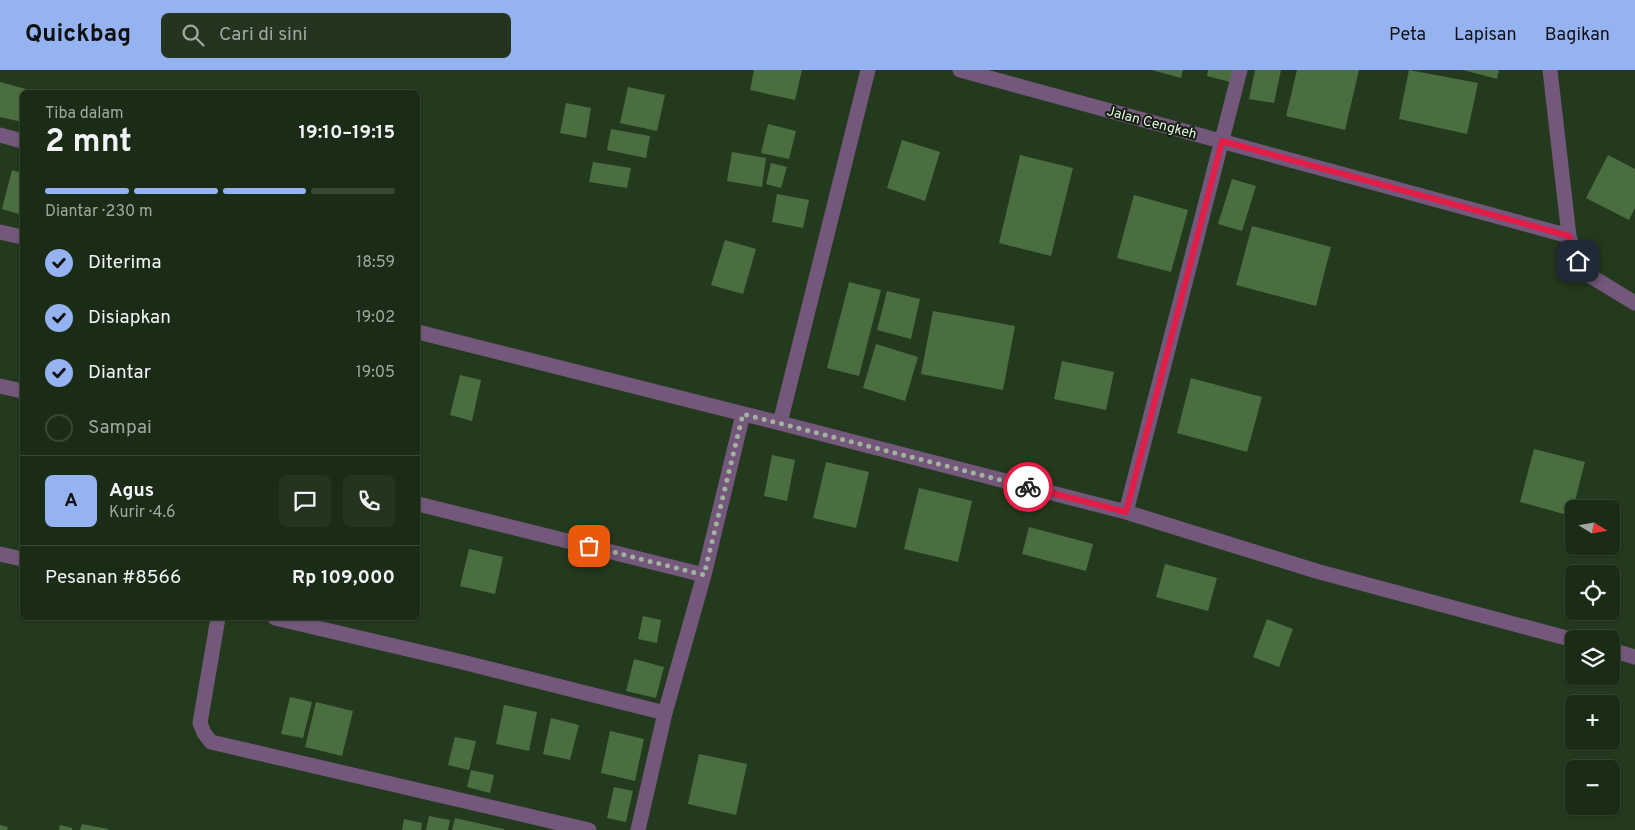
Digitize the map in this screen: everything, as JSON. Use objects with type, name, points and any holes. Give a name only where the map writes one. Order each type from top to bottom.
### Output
[{"type":"street","points":[[780,423],[868,70]]},
{"type":"street","name":"Jalan Cengkeh","points":[[960,70],[1569,236]]},
{"type":"street","points":[[1126,512],[1240,70]]},
{"type":"street","points":[[1550,70],[1569,236],[1578,261],[1592,277],[1635,303]]},
{"type":"street","points":[[0,135],[20,140]]},
{"type":"street","points":[[0,232],[20,237]]},
{"type":"street","points":[[420,333],[1126,512],[1316,570],[1565,638]]},
{"type":"street","points":[[0,386],[20,391]]},
{"type":"street","points":[[638,830],[664,713],[704,575],[743,414]]},
{"type":"street","points":[[420,504],[704,575]]},
{"type":"street","points":[[0,554],[20,559]]},
{"type":"street","points":[[218,620],[200,722],[204,733],[211,742],[590,830]]},
{"type":"street","points":[[284,620],[454,660],[664,713]]},
{"type":"street","points":[[1620,652],[1635,656]]},
{"type":"building","points":[[754,70],[802,70],[795,100],[750,90]]},
{"type":"building","points":[[1152,70],[1183,70],[1181,78]]},
{"type":"building","points":[[1208,70],[1234,70],[1230,82],[1207,76]]},
{"type":"building","points":[[1255,70],[1281,70],[1274,103],[1249,99]]},
{"type":"building","points":[[1297,70],[1359,70],[1345,130],[1286,116]]},
{"type":"building","points":[[1409,70],[1478,83],[1467,134],[1399,119]]},
{"type":"building","points":[[1463,70],[1499,70],[1497,79]]},
{"type":"building","points":[[0,82],[30,90],[20,90],[20,122],[0,117]]},
{"type":"building","points":[[628,87],[665,95],[657,131],[620,123]]},
{"type":"building","points":[[566,103],[591,108],[586,138],[560,133]]},
{"type":"building","points":[[768,124],[796,131],[789,159],[761,153]]},
{"type":"building","points":[[611,129],[650,136],[646,158],[607,150]]},
{"type":"building","points":[[902,140],[940,152],[925,201],[887,188]]},
{"type":"building","points":[[732,152],[766,158],[762,187],[727,181]]},
{"type":"building","points":[[1020,155],[1073,168],[1051,256],[999,243]]},
{"type":"building","points":[[1608,155],[1635,169],[1635,208],[1629,220],[1586,198]]},
{"type":"building","points":[[593,162],[631,168],[627,188],[589,182]]},
{"type":"building","points":[[771,163],[787,167],[781,188],[766,184]]},
{"type":"building","points":[[12,170],[20,172],[20,214],[2,209]]},
{"type":"building","points":[[1232,179],[1256,186],[1242,231],[1218,224]]},
{"type":"building","points":[[777,194],[809,200],[803,228],[772,222]]},
{"type":"building","points":[[1134,195],[1188,210],[1171,272],[1117,258]]},
{"type":"building","points":[[1252,226],[1331,247],[1316,306],[1236,285]]},
{"type":"building","points":[[725,240],[756,249],[743,294],[711,285]]},
{"type":"building","points":[[849,282],[881,290],[859,376],[827,368]]},
{"type":"building","points":[[887,291],[920,299],[911,339],[877,330]]},
{"type":"building","points":[[933,311],[1015,326],[1003,390],[921,374]]},
{"type":"building","points":[[876,344],[918,357],[905,401],[863,388]]},
{"type":"building","points":[[1062,361],[1114,372],[1106,410],[1054,399]]},
{"type":"building","points":[[460,375],[481,380],[472,421],[450,415]]},
{"type":"building","points":[[1191,378],[1262,397],[1247,452],[1177,433]]},
{"type":"building","points":[[1534,449],[1585,462],[1575,500],[1565,500],[1565,514],[1520,502]]},
{"type":"building","points":[[772,455],[795,460],[787,501],[764,496]]},
{"type":"building","points":[[826,462],[869,472],[856,528],[813,518]]},
{"type":"building","points":[[919,488],[972,501],[958,562],[904,549]]},
{"type":"building","points":[[1029,527],[1093,544],[1086,571],[1022,554]]},
{"type":"building","points":[[469,549],[503,557],[495,594],[460,586]]},
{"type":"building","points":[[1165,564],[1217,578],[1208,611],[1156,597]]},
{"type":"building","points":[[643,616],[661,620],[657,643],[638,639]]},
{"type":"building","points":[[1267,619],[1293,629],[1279,667],[1253,657]]},
{"type":"building","points":[[634,659],[664,667],[656,698],[626,691]]},
{"type":"building","points":[[290,697],[312,702],[303,738],[281,734]]},
{"type":"building","points":[[316,702],[353,711],[342,756],[305,747]]},
{"type":"building","points":[[504,705],[537,712],[529,751],[496,744]]},
{"type":"building","points":[[551,718],[579,725],[570,760],[543,754]]},
{"type":"building","points":[[610,731],[644,739],[635,781],[601,773]]},
{"type":"building","points":[[455,737],[476,741],[469,770],[448,765]]},
{"type":"building","points":[[699,754],[747,764],[736,815],[688,804]]},
{"type":"building","points":[[471,770],[494,775],[490,793],[467,787]]},
{"type":"building","points":[[614,787],[633,791],[626,822],[607,818]]},
{"type":"building","points":[[429,816],[450,820],[448,830],[426,830]]},
{"type":"building","points":[[455,818],[504,829],[504,830],[452,830]]},
{"type":"building","points":[[404,819],[422,823],[421,830],[402,830]]},
{"type":"building","points":[[82,824],[108,829],[108,830],[80,830]]},
{"type":"building","points":[[0,825],[8,827],[7,830],[0,830]]},
{"type":"building","points":[[60,825],[72,828],[72,830],[59,830]]},
{"type":"way so far","points":[[589,546],[704,575],[743,414],[1028,487]]},
{"type":"route","points":[[1028,487],[1126,512],[1222,141],[1569,236],[1578,261]]}]
